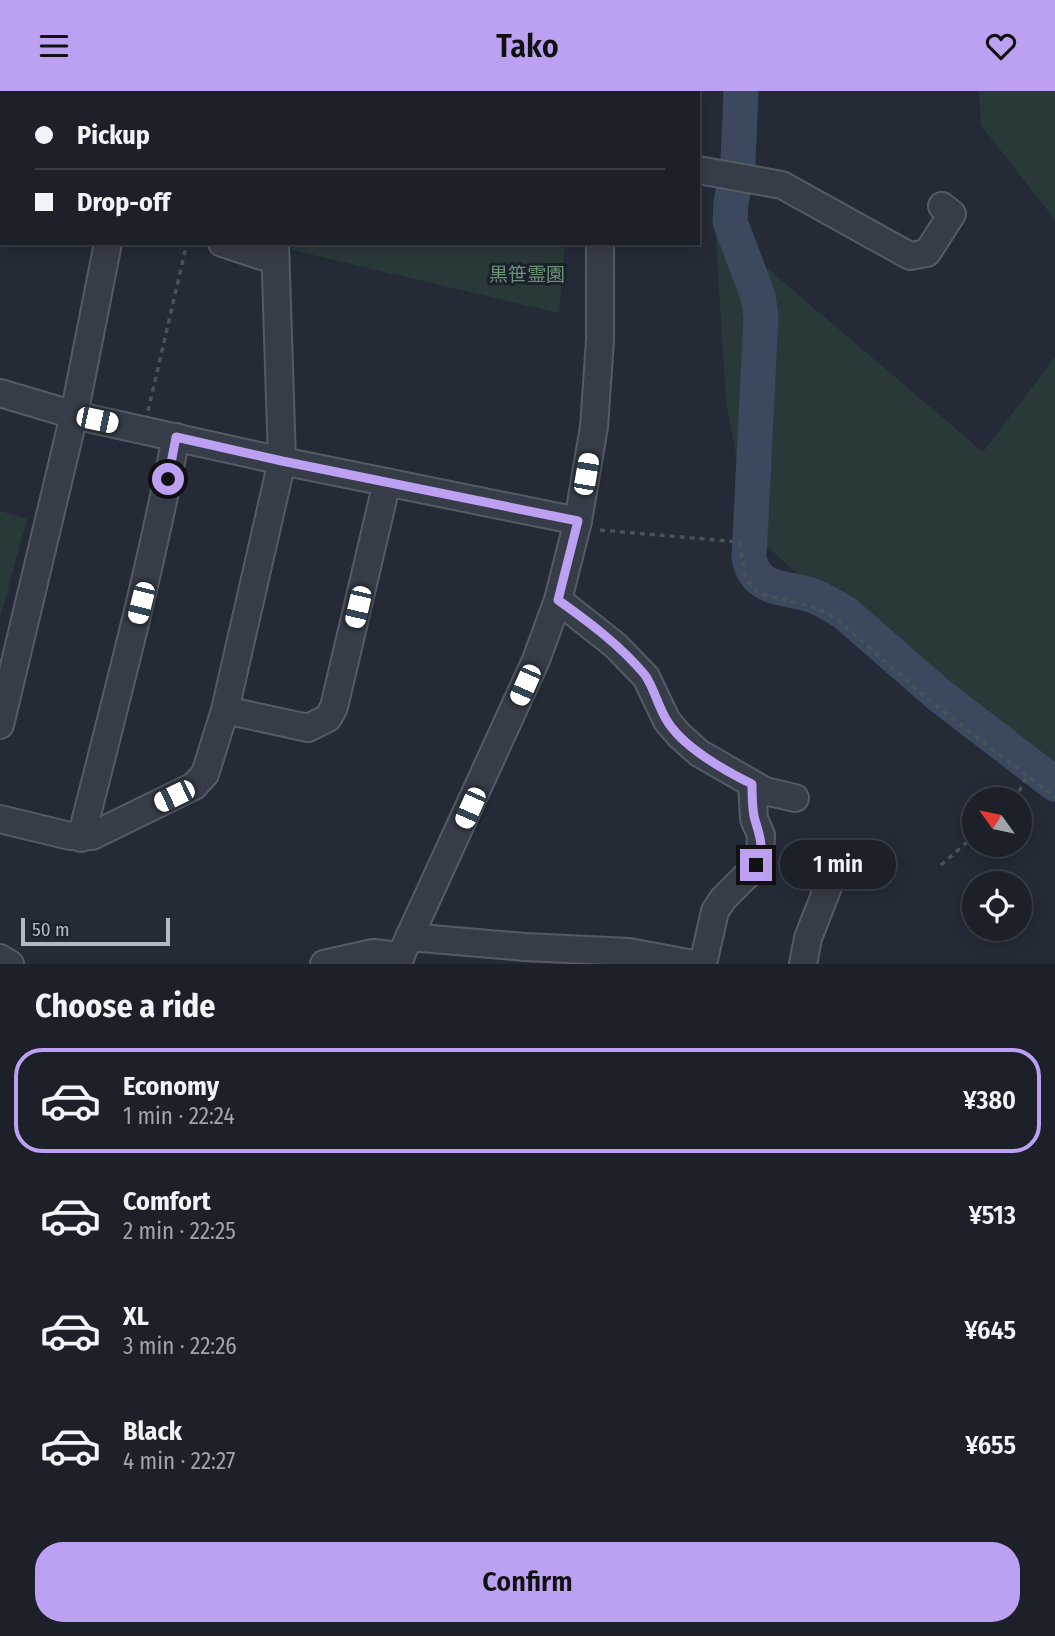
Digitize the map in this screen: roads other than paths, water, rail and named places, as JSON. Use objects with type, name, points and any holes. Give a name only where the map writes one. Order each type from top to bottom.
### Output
[{"type":"street","points":[[700,170],[782,185],[909,256],[927,253],[953,214],[942,205]]},
{"type":"street","points":[[0,725],[74,415],[108,245]]},
{"type":"street","points":[[0,819],[81,838],[92,837],[202,781],[225,710],[282,461],[274,252],[234,245]]},
{"type":"street","points":[[402,952],[536,660],[558,600],[578,521],[594,427],[600,340],[600,245]]},
{"type":"street","points":[[0,393],[74,415],[282,461],[578,521]]},
{"type":"street","points":[[81,838],[141,603],[176,437]]},
{"type":"street","points":[[225,710],[308,729],[328,718],[334,707],[387,482]]},
{"type":"street","points":[[558,600],[615,645],[646,677],[667,721],[678,735],[699,753],[765,791],[795,798]]},
{"type":"street","points":[[702,964],[715,911],[723,899],[753,869],[760,857],[761,835],[754,819],[752,784]]},
{"type":"street","points":[[803,964],[808,938],[830,881]]},
{"type":"street","points":[[324,964],[373,953],[526,947],[629,951],[693,964]]},
{"type":"street","points":[[0,958],[10,964]]},
{"type":"waterway","points":[[741,91],[738,162],[730,222],[758,296],[761,317],[749,558],[753,569],[758,577],[772,586],[811,595],[845,613],[939,695],[1055,784]]},
{"type":"park label","name":"黒笹霊園","points":[[527,274]]}]
